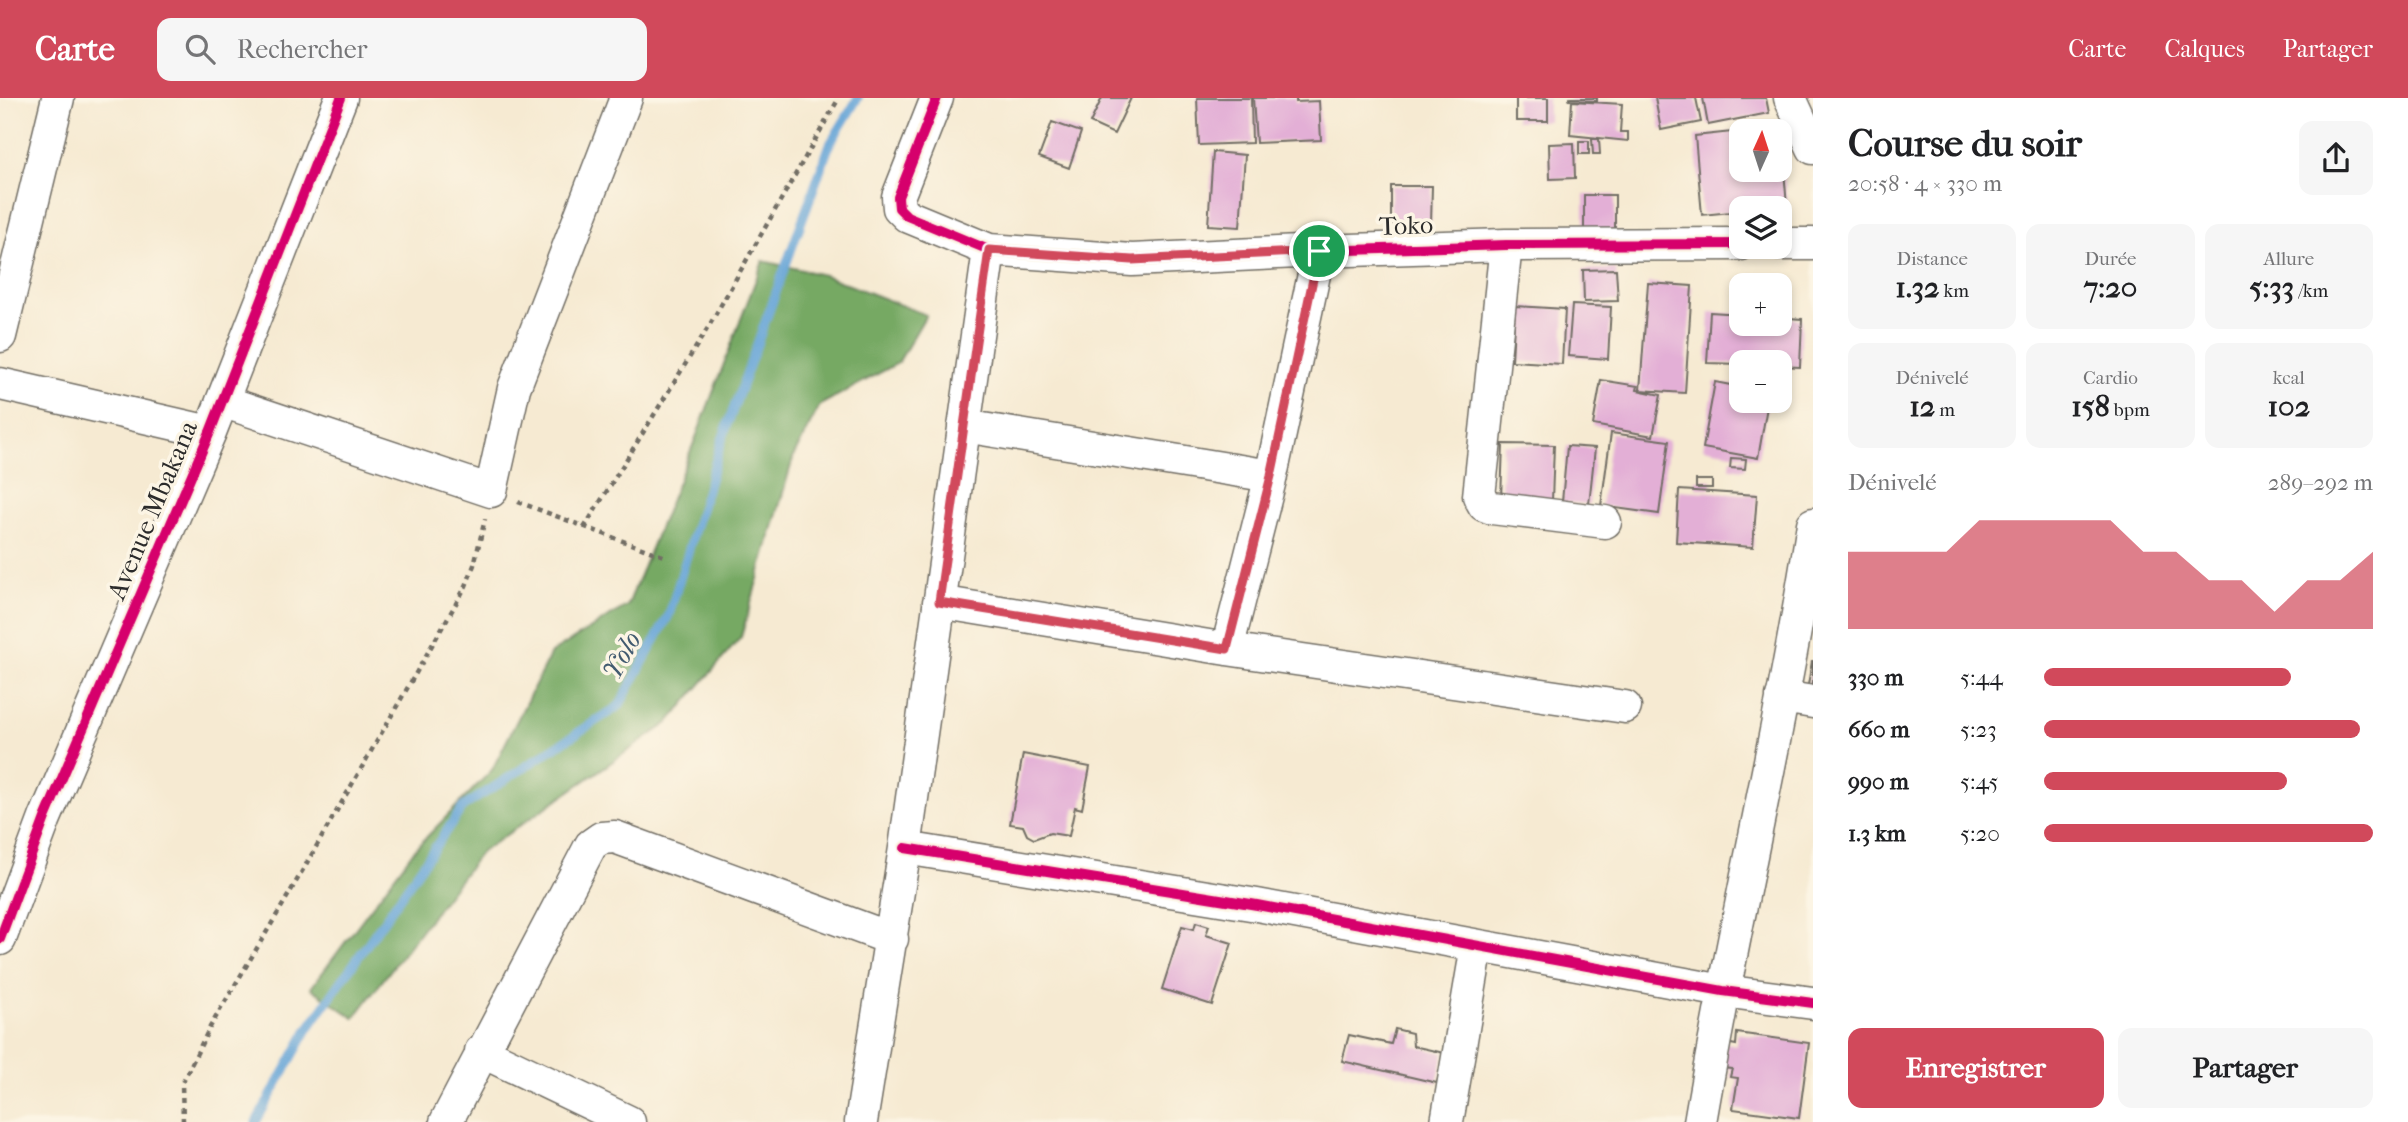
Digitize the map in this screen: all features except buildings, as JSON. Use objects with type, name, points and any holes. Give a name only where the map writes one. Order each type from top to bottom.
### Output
[{"type":"street","points":[[0,336],[58,98]]},
{"type":"street","name":"Avenue Mbakana","points":[[0,939],[46,818],[210,432],[341,98]]},
{"type":"street","points":[[222,401],[491,491],[514,388],[626,98]]},
{"type":"street","name":"Toko","points":[[937,98],[898,197],[899,208],[907,216],[989,250],[1132,260],[1506,245],[1729,244]]},
{"type":"street","points":[[1790,98],[1813,148]]},
{"type":"street","points":[[1792,244],[1813,243]]},
{"type":"street","points":[[1506,245],[1479,496],[1484,505],[1492,508],[1605,522]]},
{"type":"street","points":[[861,1122],[892,939],[989,250]]},
{"type":"street","points":[[1227,649],[1271,476],[1319,251]]},
{"type":"street","points":[[0,384],[210,432]]},
{"type":"street","points":[[964,426],[1271,476]]},
{"type":"street","points":[[1700,1122],[1723,990],[1782,697],[1804,632],[1813,524]]},
{"type":"street","points":[[939,602],[1227,649],[1625,707]]},
{"type":"street","points":[[1782,697],[1813,702]]},
{"type":"street","points":[[446,1122],[591,845],[601,838],[615,837],[892,939]]},
{"type":"street","points":[[905,848],[1257,905],[1723,990],[1813,1003]]},
{"type":"street","points":[[1447,1122],[1476,946]]},
{"type":"street","points":[[481,1051],[629,1122]]},
{"type":"path","points":[[584,528],[709,326],[839,98]]},
{"type":"path","points":[[183,1122],[182,1083],[210,1027],[466,586],[474,565],[491,491],[666,557]]},
{"type":"green space","points":[[763,261],[824,275],[926,315],[898,363],[820,405],[794,455],[741,637],[668,723],[480,853],[354,1018],[311,988],[415,849],[492,770],[551,653],[628,605]]},
{"type":"waterway","name":"Yolo","points":[[256,1122],[308,1029],[463,807],[619,706],[669,615],[721,443],[830,144],[858,98]]},
{"type":"cycle path","points":[[0,939],[45,818],[210,432],[341,98]]},
{"type":"cycle path","points":[[937,98],[898,197],[899,208],[907,216],[989,250],[1132,260],[1506,245],[1729,244]]},
{"type":"cycle path","points":[[905,848],[1257,905],[1723,991],[1813,1003]]},
{"type":"route","points":[[989,250],[1132,260],[1319,251],[1271,476],[1227,649],[939,602],[989,250]]}]
